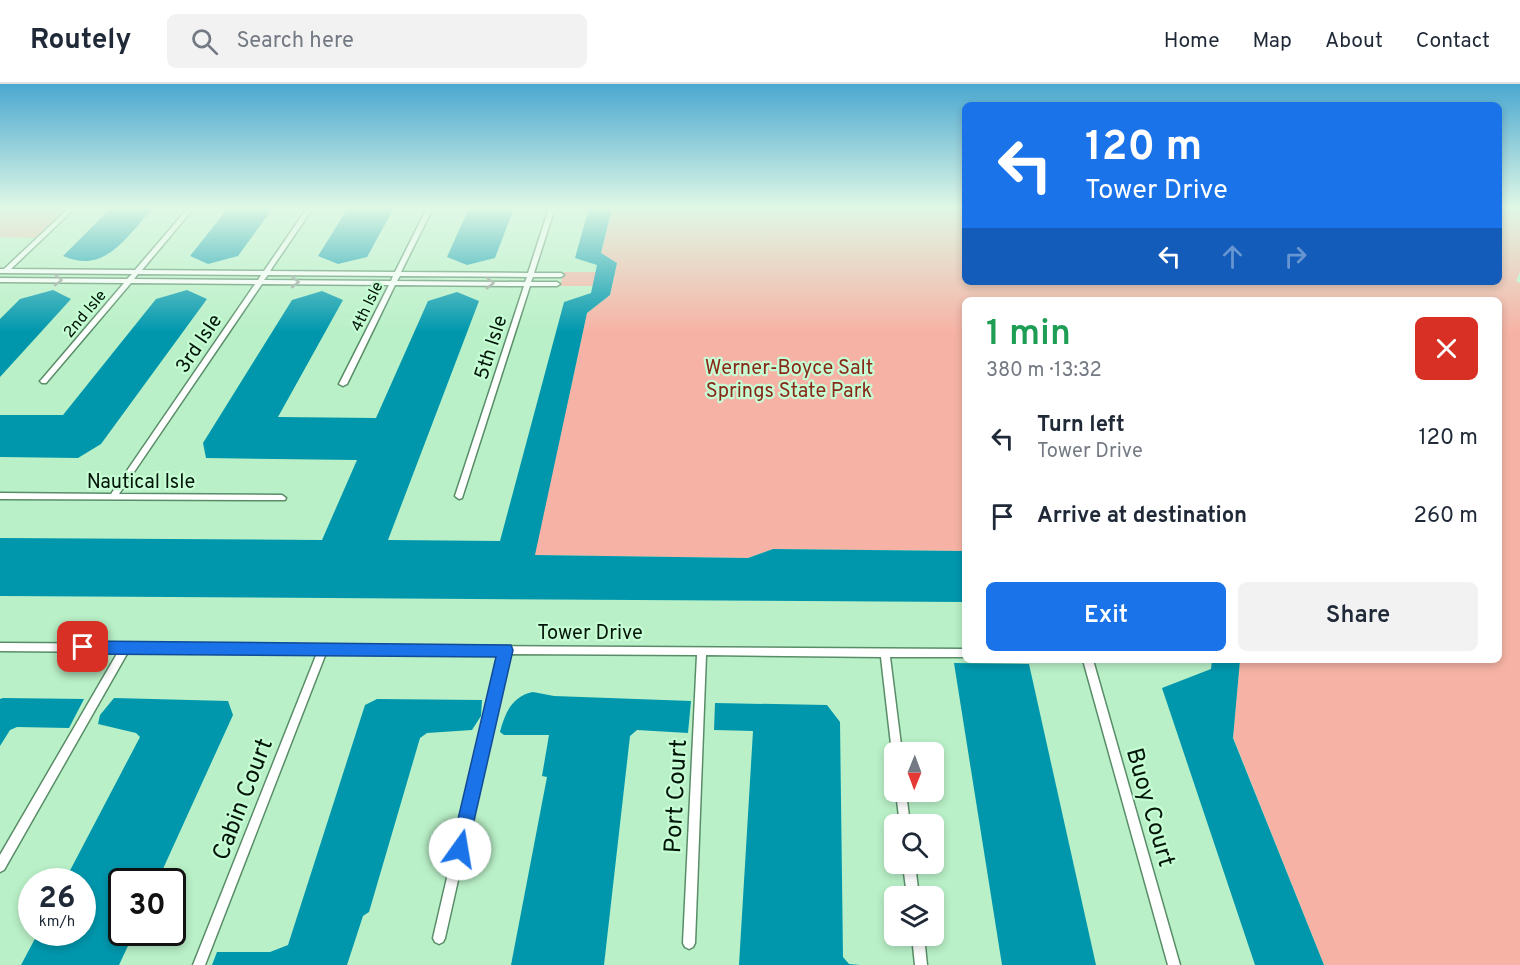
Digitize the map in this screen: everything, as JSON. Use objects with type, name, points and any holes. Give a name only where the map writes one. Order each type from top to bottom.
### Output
[{"type":"street","points":[[1,274],[28,249]]},
{"type":"street","name":"2nd Isle","points":[[44,381],[156,249]]},
{"type":"street","name":"3rd Isle","points":[[113,497],[282,249]]},
{"type":"street","name":"4th Isle","points":[[343,384],[410,249]]},
{"type":"street","name":"5th Isle","points":[[459,496],[539,249]]},
{"type":"street","points":[[1,274],[137,272],[561,275]]},
{"type":"street","points":[[1,274],[129,281],[557,284]]},
{"type":"street","name":"Nautical Isle","points":[[0,496],[282,498]]},
{"type":"street","name":"Tower Drive","points":[[0,647],[962,653]]},
{"type":"street","points":[[0,866],[125,648]]},
{"type":"street","name":"Cabin Court","points":[[199,965],[323,649]]},
{"type":"street","points":[[439,938],[505,650]]},
{"type":"street","name":"Port Court","points":[[689,943],[702,651]]},
{"type":"street","points":[[885,652],[896,742]]},
{"type":"street","name":"Buoy Court","points":[[1089,663],[1174,965]]},
{"type":"street","points":[[919,946],[921,965]]},
{"type":"green space","name":"Werner-Boyce Salt Springs State Park","points":[[602,249],[962,249],[962,285],[1502,285],[1502,249],[1520,249],[1520,272],[1516,281],[1520,283],[1520,965],[1324,965],[1233,737],[1240,663],[1502,663],[1502,297],[962,297],[962,551],[773,549],[748,558],[534,555],[587,313],[610,295],[617,263],[601,253]]},
{"type":"green space","points":[[564,272],[596,272],[593,286],[560,286]]},
{"type":"water","points":[[70,249],[115,249],[103,257],[91,260],[78,261],[63,256]]},
{"type":"water","points":[[195,249],[243,249],[238,256],[208,264],[190,256]]},
{"type":"water","points":[[322,249],[371,249],[367,257],[338,264],[318,256]]},
{"type":"water","points":[[451,249],[498,249],[495,258],[467,265],[447,257]]},
{"type":"water","points":[[577,249],[602,249],[601,253],[617,263],[610,295],[587,313],[535,555],[748,558],[773,549],[962,551],[962,602],[0,596],[0,538],[322,540],[357,460],[206,458],[203,443],[292,300],[322,291],[343,300],[278,417],[376,418],[428,301],[457,292],[479,301],[388,540],[500,541],[564,302],[591,293],[597,265],[575,258]]},
{"type":"water","points":[[53,290],[71,299],[0,377],[0,319],[20,299]]},
{"type":"water","points":[[187,290],[207,299],[101,444],[78,458],[0,457],[0,415],[63,415],[156,299]]},
{"type":"water","points":[[954,663],[1029,664],[1096,965],[1002,965]]},
{"type":"water","points":[[1212,663],[1240,663],[1233,738],[1324,965],[1255,965],[1162,688],[1211,669]]},
{"type":"water","points":[[533,692],[554,696],[691,701],[688,733],[637,730],[630,736],[604,965],[511,965],[547,777],[542,776],[549,735],[504,735],[500,732],[510,706],[520,697]]},
{"type":"water","points":[[114,698],[228,701],[233,715],[163,868],[108,868],[108,946],[128,946],[119,965],[21,965],[31,946],[96,946],[96,868],[71,868],[140,737],[136,733],[98,724],[100,715]]},
{"type":"water","points":[[0,699],[84,699],[69,728],[17,727],[10,730],[0,746]]},
{"type":"water","points":[[377,699],[482,700],[481,716],[472,730],[427,733],[420,738],[369,912],[363,916],[347,965],[212,965],[217,952],[270,952],[288,945],[365,705]]},
{"type":"water","points":[[715,703],[827,705],[840,722],[843,957],[849,964],[860,965],[739,965],[753,731],[714,730]]},
{"type":"route","points":[[83,647],[505,650],[460,849]]}]
